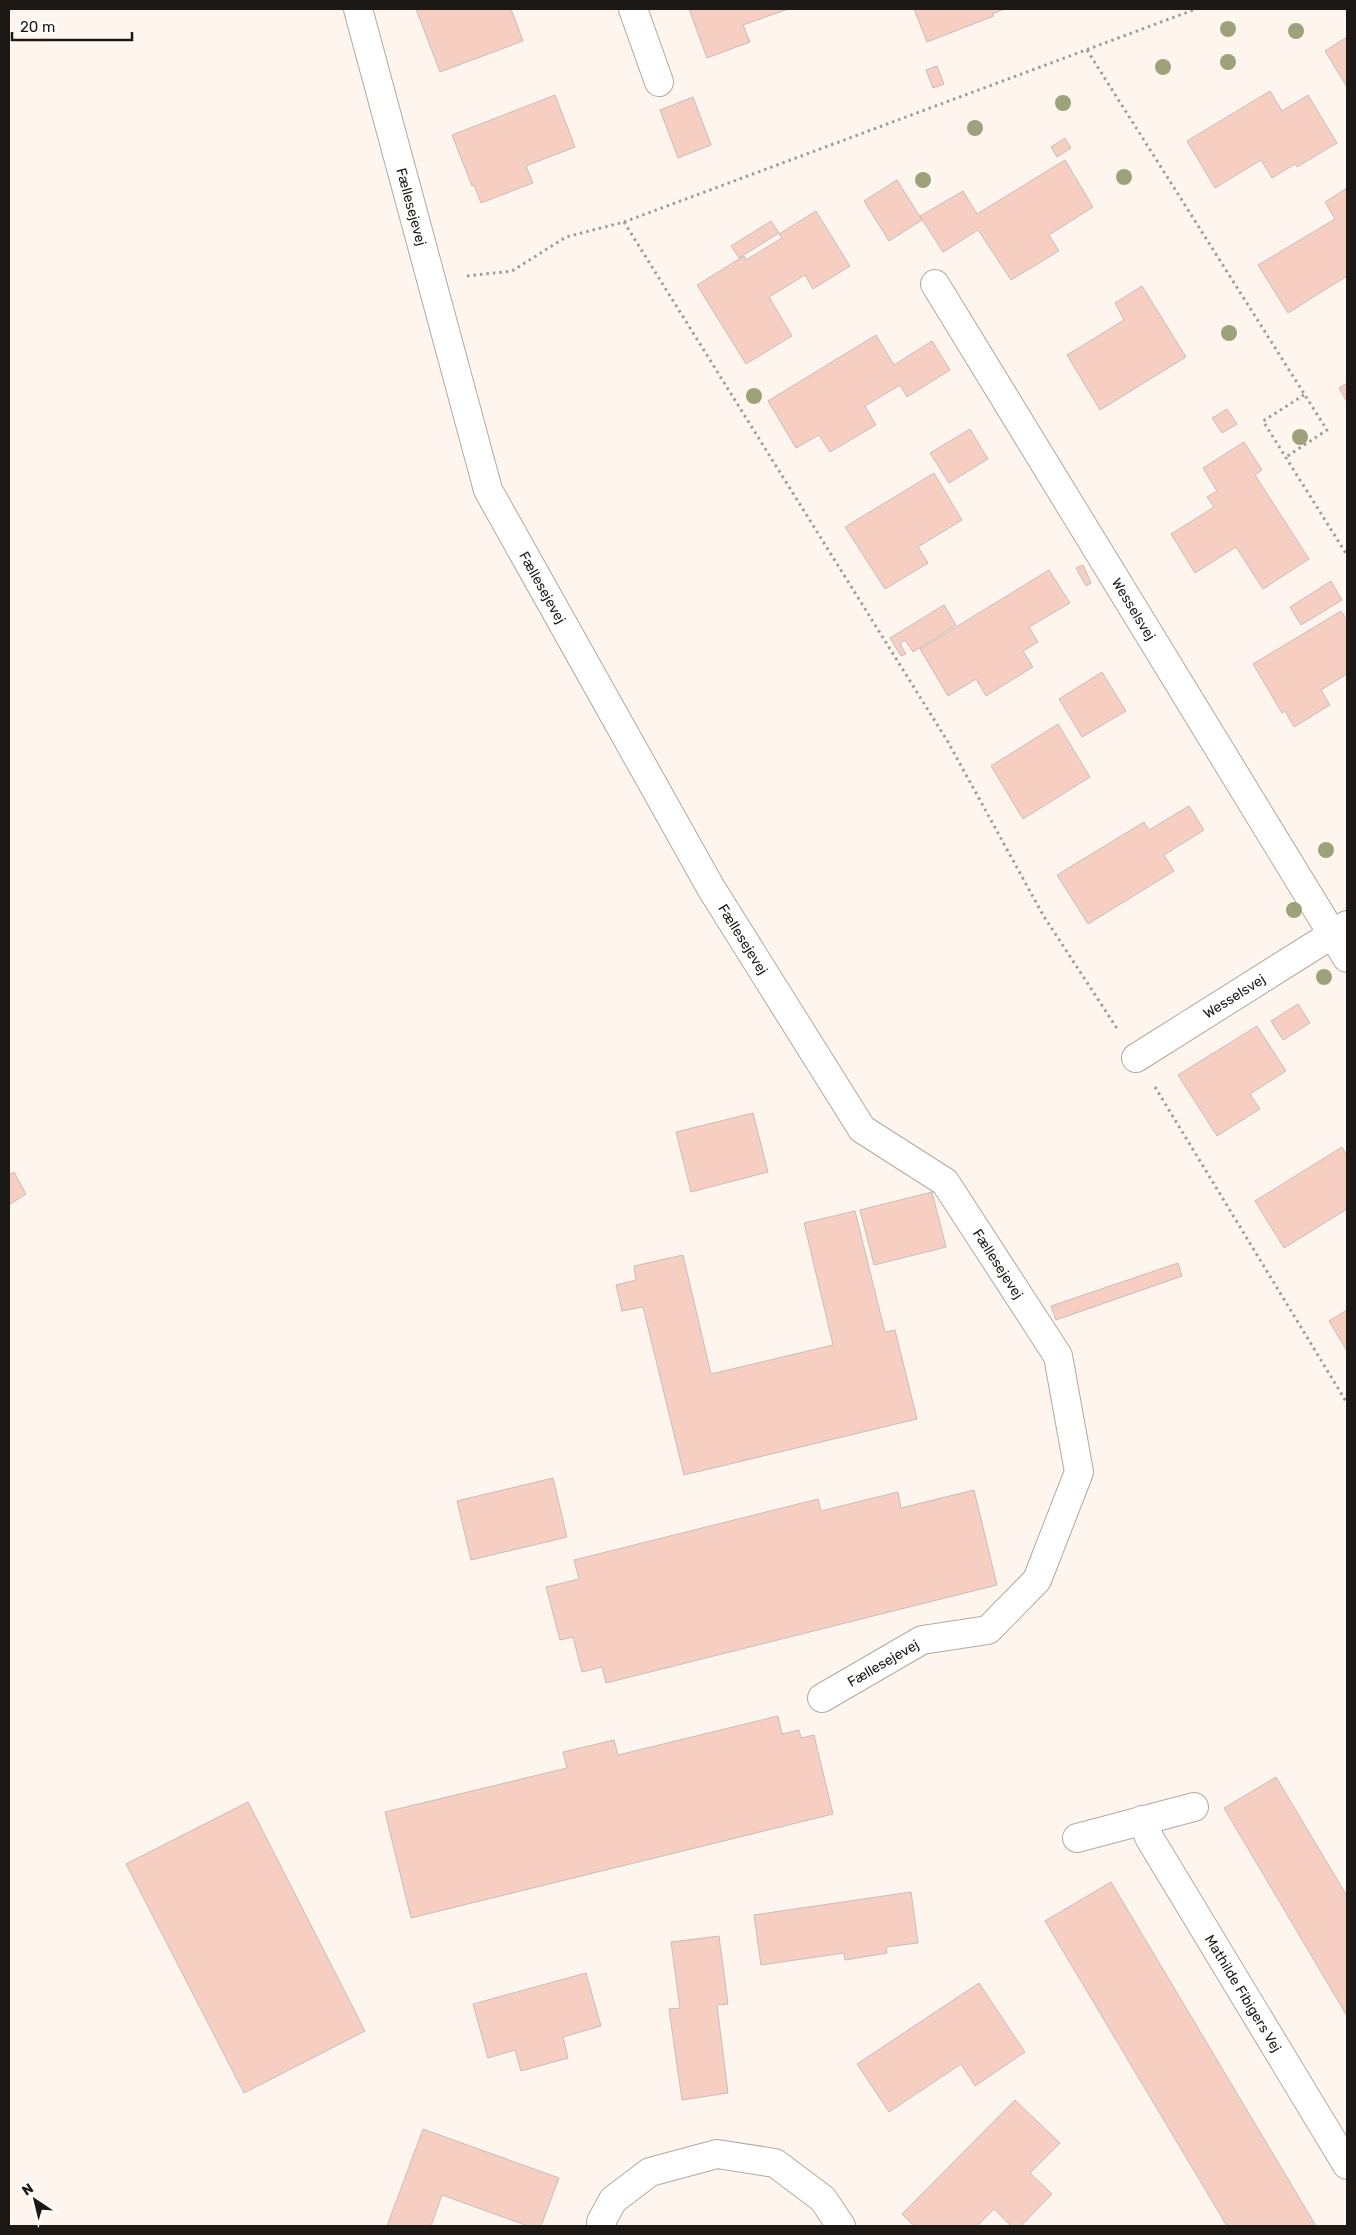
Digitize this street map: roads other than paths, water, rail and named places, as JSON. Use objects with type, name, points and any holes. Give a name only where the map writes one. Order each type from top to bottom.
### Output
[{"type":"street","name":"Fællesejevej","points":[[358,9],[488,490],[711,888],[862,1128],[946,1182],[1058,1356],[1079,1472],[1037,1580],[988,1630],[922,1640],[822,1698]]},
{"type":"street","points":[[633,9],[659,82]]},
{"type":"street","name":"Wesselsvej","points":[[935,284],[1340,929],[1347,958]]},
{"type":"street","name":"Wesselsvej","points":[[1136,1058],[1340,929]]},
{"type":"street","points":[[1077,1838],[1194,1807]]},
{"type":"street","name":"Mathilde Fibigers Vej","points":[[1142,1820],[1150,1839],[1347,2165]]},
{"type":"street","points":[[602,2226],[600,2222],[613,2200],[650,2172],[717,2154],[775,2163],[823,2199],[841,2226]]}]
